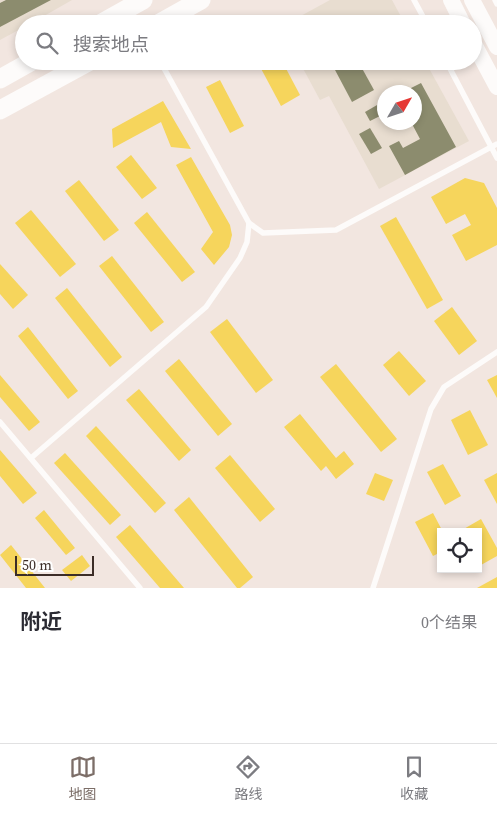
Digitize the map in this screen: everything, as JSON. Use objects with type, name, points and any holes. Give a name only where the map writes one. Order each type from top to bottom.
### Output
[{"type":"main road","points":[[116,15],[143,0]]},
{"type":"main road","points":[[174,15],[201,0]]},
{"type":"main road","points":[[451,0],[459,15]]},
{"type":"main road","points":[[472,0],[480,15]]},
{"type":"main road","points":[[482,19],[497,47]]},
{"type":"main road","points":[[482,59],[497,87]]},
{"type":"main road","points":[[0,79],[16,70]]},
{"type":"main road","points":[[0,110],[73,70]]},
{"type":"lane","points":[[414,0],[422,15]]},
{"type":"lane","points":[[495,0],[497,4]]},
{"type":"lane","points":[[165,70],[249,223],[264,233],[336,230],[497,144]]},
{"type":"lane","points":[[451,70],[497,158]]},
{"type":"lane","points":[[31,458],[206,307],[240,258],[247,242],[249,223]]},
{"type":"lane","points":[[373,588],[430,409],[444,387],[497,352]]},
{"type":"lane","points":[[0,422],[140,588]]},
{"type":"shaded area","points":[[0,0],[72,0],[46,15],[15,15],[15,32],[0,40]]},
{"type":"shaded area","points":[[330,0],[392,0],[400,15],[302,15]]},
{"type":"shaded area","points":[[304,70],[430,70],[469,141],[379,189],[329,96],[320,100]]},
{"type":"building: 住宅","points":[[262,70],[287,70],[300,95],[281,106]]},
{"type":"building: 住宅","points":[[220,80],[244,126],[230,133],[206,87]]},
{"type":"building: 住宅","points":[[163,101],[191,149],[171,147],[161,122],[113,148],[112,129]]},
{"type":"building: 住宅","points":[[131,155],[157,188],[142,199],[116,167]]},
{"type":"building: 住宅","points":[[191,157],[230,225],[232,235],[229,247],[214,265],[201,249],[213,232],[176,165]]},
{"type":"building: 住宅","points":[[465,178],[484,183],[497,208],[497,245],[466,261],[452,235],[471,225],[465,214],[446,224],[431,197]]},
{"type":"building: 住宅","points":[[79,180],[119,230],[104,241],[65,191]]},
{"type":"building: 住宅","points":[[31,210],[76,264],[60,277],[15,223]]},
{"type":"building: 住宅","points":[[147,212],[195,272],[182,282],[134,223]]},
{"type":"building: 住宅","points":[[396,217],[443,300],[427,309],[380,226]]},
{"type":"building: 住宅","points":[[112,256],[164,322],[151,332],[99,266]]},
{"type":"building: 住宅","points":[[0,264],[28,295],[13,309],[0,294]]},
{"type":"building: 住宅","points":[[67,288],[122,357],[110,367],[55,298]]},
{"type":"building: 住宅","points":[[452,307],[477,341],[459,355],[434,321]]},
{"type":"building: 住宅","points":[[227,319],[273,380],[256,393],[210,332]]},
{"type":"building: 住宅","points":[[28,327],[78,391],[68,399],[18,336]]},
{"type":"building: 住宅","points":[[399,351],[426,381],[409,396],[383,365]]},
{"type":"building: 住宅","points":[[179,359],[232,424],[218,436],[165,371]]},
{"type":"building: 住宅","points":[[336,364],[397,439],[381,452],[320,377]]},
{"type":"building: 住宅","points":[[0,375],[40,422],[29,431],[0,397]]},
{"type":"building: 住宅","points":[[497,375],[497,398],[487,380]]},
{"type":"building: 住宅","points":[[139,389],[191,450],[179,461],[126,400]]},
{"type":"building: 住宅","points":[[470,410],[488,445],[468,455],[451,420]]},
{"type":"building: 住宅","points":[[300,414],[336,458],[344,451],[354,464],[336,479],[326,466],[321,471],[284,427]]},
{"type":"building: 住宅","points":[[96,426],[166,503],[155,513],[86,436]]},
{"type":"building: 住宅","points":[[0,450],[37,493],[23,504],[0,476]]},
{"type":"building: 住宅","points":[[65,453],[121,515],[110,525],[54,463]]},
{"type":"building: 住宅","points":[[230,455],[275,509],[260,522],[215,468]]},
{"type":"building: 住宅","points":[[443,464],[461,496],[445,505],[427,472]]},
{"type":"building: 住宅","points":[[375,473],[393,480],[384,501],[366,494]]},
{"type":"building: 住宅","points":[[497,473],[497,504],[484,480]]},
{"type":"building: 住宅","points":[[189,497],[253,577],[240,588],[237,588],[174,510]]},
{"type":"building: 住宅","points":[[44,510],[75,548],[66,555],[35,518]]},
{"type":"building: 住宅","points":[[433,513],[441,528],[437,528],[437,554],[433,556],[415,522]]},
{"type":"building: 住宅","points":[[481,519],[497,548],[497,556],[482,564],[482,528],[465,528]]},
{"type":"building: 住宅","points":[[130,525],[184,588],[160,588],[116,537]]},
{"type":"building: 住宅","points":[[11,545],[45,588],[26,588],[0,555]]},
{"type":"building: 住宅","points":[[82,555],[90,566],[71,581],[62,570]]},
{"type":"building: 住宅","points":[[497,577],[497,588],[477,588]]},
{"type":"building: 工业","points":[[6,0],[51,0],[23,15],[15,15],[15,19],[0,27],[0,3]]},
{"type":"building: 工业","points":[[335,70],[363,70],[374,90],[352,102]]},
{"type":"building: 工业","points":[[421,83],[456,147],[405,175],[389,146],[399,141],[403,148],[420,139],[415,130],[422,130],[422,85],[417,85]]},
{"type":"building: 工业","points":[[377,105],[377,118],[370,121],[365,112]]},
{"type":"building: 工业","points":[[370,128],[382,148],[371,154],[359,134]]}]
